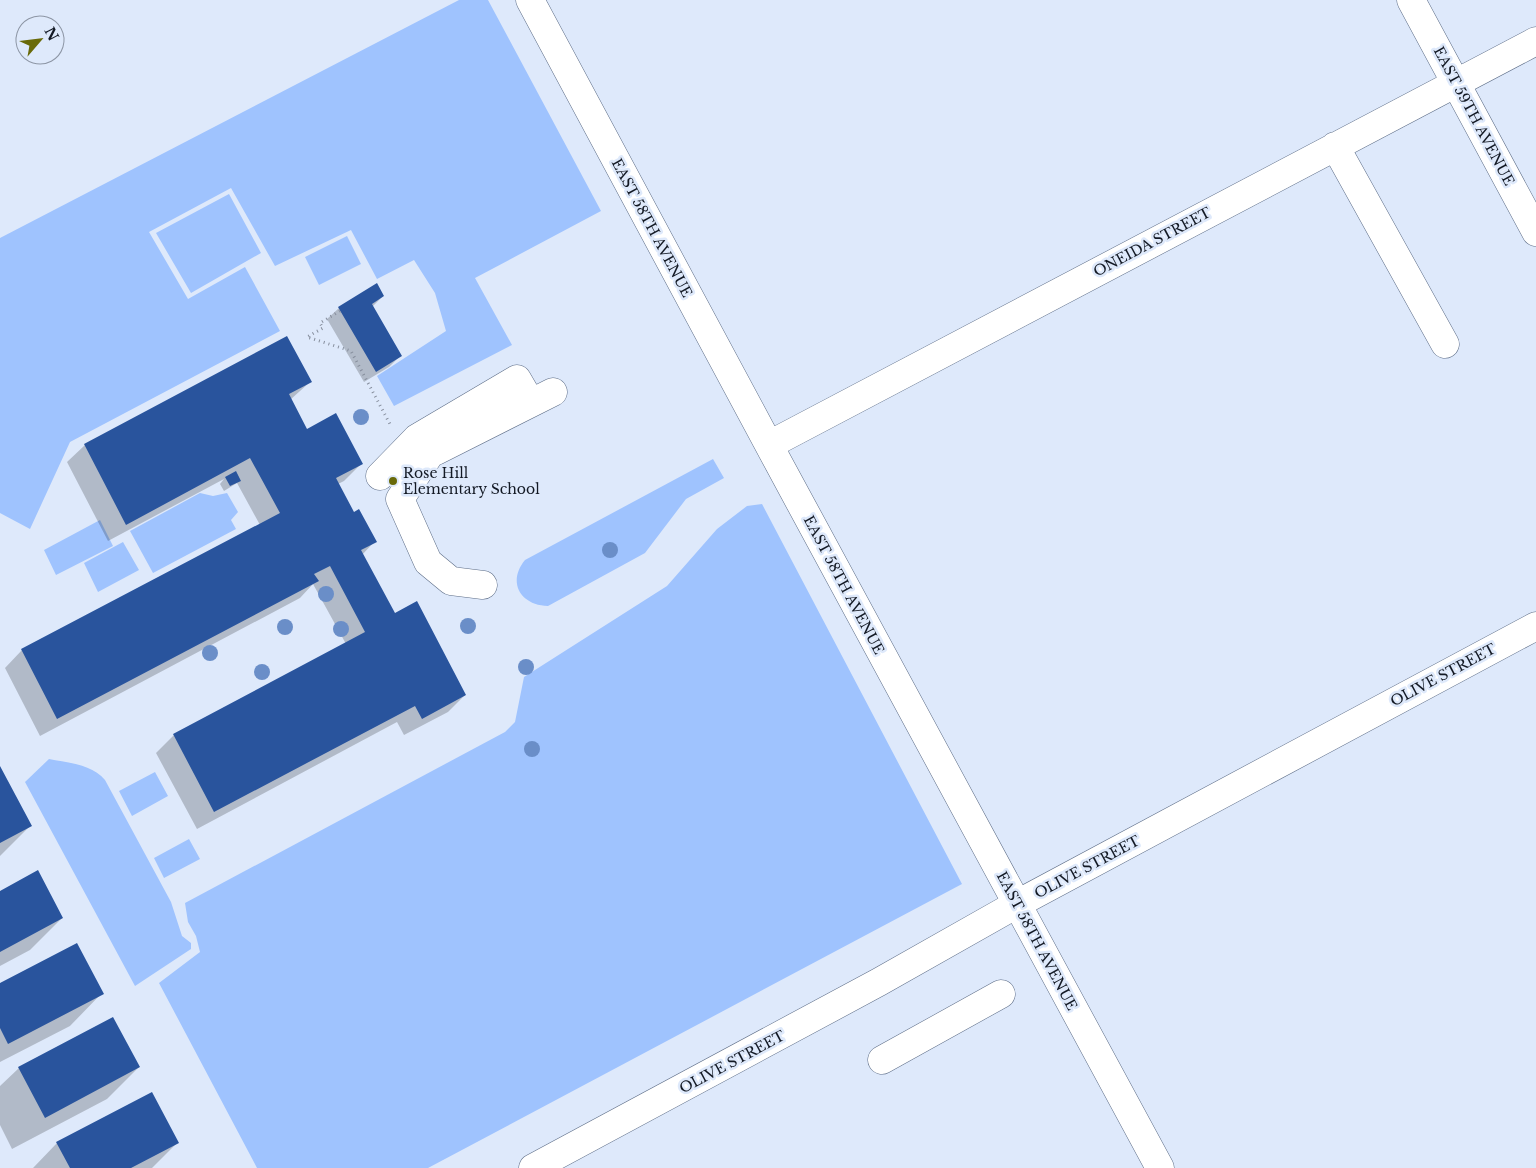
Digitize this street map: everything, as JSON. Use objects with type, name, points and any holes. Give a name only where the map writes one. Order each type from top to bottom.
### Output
[{"type":"street","name":"EAST 58TH AVENUE","points":[[530,0],[1160,1168]]},
{"type":"street","name":"EAST 59TH AVENUE","points":[[1411,0],[1536,232]]},
{"type":"street","name":"ONEIDA STREET","points":[[769,445],[1536,41]]},
{"type":"street","points":[[1336,146],[1445,344]]},
{"type":"street","points":[[380,476],[417,438],[517,379],[542,398],[430,454],[400,498],[428,562],[450,582],[483,585]]},
{"type":"street","name":"OLIVE STREET","points":[[539,1167],[879,982],[1017,904],[1536,626]]},
{"type":"street","points":[[882,1060],[1001,994]]},
{"type":"path","points":[[340,311],[320,323],[323,328],[307,337],[351,351],[405,451]]},
{"type":"shaded area","points":[[459,0],[488,0],[601,211],[475,278],[512,345],[394,406],[377,376],[446,331],[435,293],[414,260],[377,279],[351,230],[275,266],[231,188],[149,232],[188,299],[245,267],[280,331],[70,442],[30,529],[0,513],[0,238]]},
{"type":"shaded area","points":[[229,194],[261,253],[191,293],[156,233]]},
{"type":"shaded area","points":[[347,236],[361,264],[319,285],[305,257]]},
{"type":"shaded area","points":[[713,459],[724,478],[686,499],[645,553],[548,606],[538,605],[530,601],[519,591],[517,576],[525,560]]},
{"type":"shaded area","points":[[200,493],[213,496],[227,493],[238,512],[231,520],[236,529],[153,573],[130,531]]},
{"type":"shaded area","points":[[762,504],[962,884],[428,1168],[257,1168],[159,983],[200,952],[196,936],[188,922],[185,903],[505,732],[515,722],[524,677],[667,586],[717,529],[747,506]]},
{"type":"shaded area","points":[[100,520],[113,546],[56,575],[44,550]]},
{"type":"shaded area","points":[[123,542],[139,570],[98,592],[84,563]]},
{"type":"shaded area","points":[[49,759],[87,767],[105,780],[171,902],[182,936],[191,943],[191,949],[135,986],[25,782]]},
{"type":"shaded area","points":[[155,772],[168,796],[132,816],[119,791]]},
{"type":"shaded area","points":[[189,839],[200,859],[164,878],[154,858]]},
{"type":"building","points":[[377,283],[384,296],[372,304],[402,356],[376,372],[338,307]]},
{"type":"building","points":[[287,336],[312,382],[289,394],[307,429],[336,413],[363,464],[336,478],[354,512],[359,509],[377,542],[361,550],[395,613],[417,601],[466,695],[422,719],[415,706],[214,812],[173,734],[365,632],[330,566],[314,574],[319,581],[57,719],[21,649],[280,513],[250,458],[126,525],[84,444]]},
{"type":"building","points":[[236,471],[241,481],[230,486],[225,477]]},
{"type":"building","points":[[0,766],[32,826],[0,843]]},
{"type":"building","points":[[38,870],[63,918],[0,952],[0,891]]},
{"type":"building","points":[[77,943],[104,994],[8,1044],[0,1028],[0,983]]},
{"type":"building","points":[[113,1017],[140,1067],[45,1118],[18,1067]]},
{"type":"building","points":[[152,1092],[179,1143],[131,1168],[70,1168],[56,1142]]},
{"type":"place","name":"Rose Hill Elementary School","points":[[393,481]]}]
